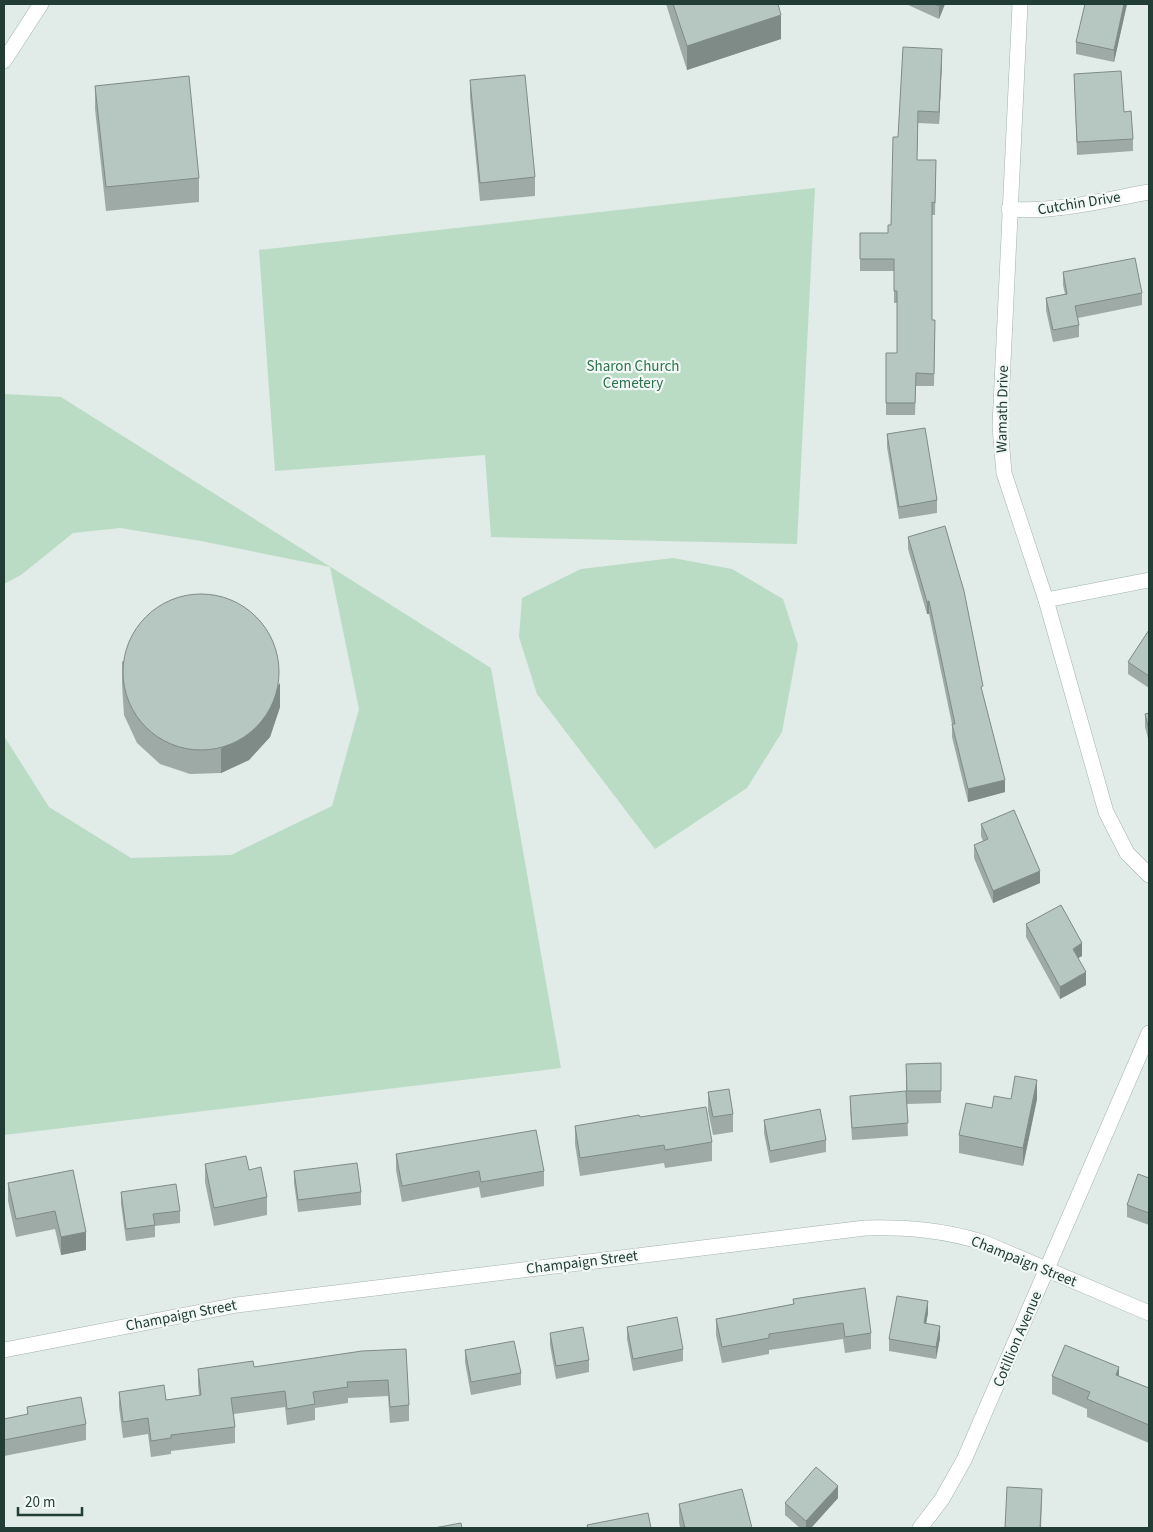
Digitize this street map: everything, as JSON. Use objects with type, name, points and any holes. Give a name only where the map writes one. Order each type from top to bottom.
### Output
[{"type":"street","points":[[4,61],[41,4]]},
{"type":"street","name":"Wamath Drive","points":[[1020,4],[1009,209],[1000,426],[1001,457],[1046,600],[1106,812],[1123,846],[1149,875]]},
{"type":"street","name":"Cutchin Drive","points":[[1009,209],[1035,211],[1060,208],[1149,192]]},
{"type":"street","points":[[1046,600],[1149,580]]},
{"type":"street","name":"Cotillion Avenue","points":[[920,1528],[942,1500],[964,1460],[1149,1033]]},
{"type":"street","name":"Champaign Street","points":[[4,1350],[237,1304],[866,1228],[909,1227],[965,1237],[1047,1269],[1149,1313]]},
{"type":"green space","name":"Sharon Church Cemetery","points":[[815,188],[797,544],[491,537],[485,455],[275,471],[259,250]]},
{"type":"green space","points":[[4,394],[61,397],[491,668],[561,1068],[4,1135],[4,736],[49,807],[131,858],[231,855],[332,806],[359,709],[330,567],[201,541],[120,528],[73,533],[21,575],[4,584]]},
{"type":"green space","points":[[673,558],[732,569],[783,599],[798,645],[782,732],[747,788],[655,849],[537,694],[519,637],[522,598],[581,569]]},
{"type":"building","points":[[673,4],[778,4],[781,15],[687,46]]},
{"type":"building","points":[[1085,4],[1124,4],[1114,50],[1076,42]]},
{"type":"building","points":[[903,47],[942,49],[939,112],[918,111],[917,160],[936,160],[935,203],[932,202],[932,320],[935,320],[934,374],[916,373],[915,403],[886,403],[886,353],[897,353],[897,291],[894,291],[894,259],[860,259],[860,233],[888,233],[888,225],[891,225],[893,137],[898,137]]},
{"type":"building","points":[[1121,71],[1124,112],[1131,111],[1133,139],[1077,142],[1074,74]]},
{"type":"building","points":[[525,75],[535,177],[480,183],[470,80]]},
{"type":"building","points":[[189,76],[199,178],[106,187],[95,86]]},
{"type":"building","points":[[1135,258],[1142,293],[1075,306],[1079,325],[1053,330],[1046,298],[1067,294],[1063,272]]},
{"type":"building","points":[[925,428],[937,500],[899,507],[887,434]]},
{"type":"building","points":[[945,526],[964,591],[983,686],[981,687],[1005,780],[968,789],[952,724],[955,724],[929,601],[927,602],[908,537]]},
{"type":"building","points":[[193,594],[209,594],[224,597],[238,603],[251,611],[262,622],[276,649],[279,672],[278,687],[270,709],[262,722],[251,733],[224,747],[209,750],[193,750],[178,747],[164,741],[151,733],[140,722],[126,695],[123,680],[123,664],[126,649],[132,635],[140,622],[151,611],[178,597]]},
{"type":"building","points":[[1149,630],[1149,676],[1128,662]]},
{"type":"building","points":[[1149,713],[1149,730],[1145,714]]},
{"type":"building","points":[[1014,810],[1040,871],[993,891],[974,845],[988,839],[981,824]]},
{"type":"building","points":[[1061,905],[1082,943],[1073,949],[1086,972],[1060,987],[1026,924]]},
{"type":"building","points":[[941,1063],[941,1091],[907,1091],[906,1064]]},
{"type":"building","points":[[1015,1076],[1037,1080],[1023,1148],[959,1135],[966,1103],[992,1108],[994,1096],[1011,1099]]},
{"type":"building","points":[[729,1089],[733,1114],[713,1117],[708,1092]]},
{"type":"building","points":[[906,1091],[908,1123],[852,1128],[850,1096]]},
{"type":"building","points":[[706,1107],[712,1142],[665,1150],[664,1145],[580,1158],[575,1126],[639,1115],[640,1117]]},
{"type":"building","points":[[820,1109],[826,1140],[770,1151],[764,1120]]},
{"type":"building","points":[[536,1130],[544,1171],[481,1182],[479,1171],[402,1186],[396,1154]]},
{"type":"building","points":[[246,1156],[249,1170],[261,1167],[267,1197],[214,1208],[205,1164]]},
{"type":"building","points":[[357,1163],[361,1192],[298,1200],[294,1171]]},
{"type":"building","points":[[73,1170],[86,1232],[61,1237],[55,1211],[16,1219],[8,1183]]},
{"type":"building","points":[[1138,1174],[1149,1178],[1149,1213],[1127,1205]]},
{"type":"building","points":[[176,1184],[180,1211],[153,1214],[155,1225],[126,1229],[121,1192]]},
{"type":"building","points":[[865,1288],[871,1333],[845,1337],[843,1323],[769,1334],[769,1338],[722,1347],[716,1319],[794,1304],[793,1299]]},
{"type":"building","points":[[897,1296],[928,1301],[924,1323],[940,1326],[936,1347],[889,1339]]},
{"type":"building","points":[[677,1317],[683,1349],[633,1359],[627,1327]]},
{"type":"building","points":[[583,1327],[589,1360],[556,1366],[550,1333]]},
{"type":"building","points":[[514,1341],[521,1373],[471,1382],[465,1350]]},
{"type":"building","points":[[1065,1345],[1119,1367],[1116,1375],[1149,1388],[1149,1425],[1087,1399],[1090,1392],[1052,1376]]},
{"type":"building","points":[[406,1349],[409,1405],[390,1407],[388,1380],[347,1382],[348,1387],[313,1392],[315,1404],[287,1409],[285,1391],[231,1398],[235,1427],[171,1435],[171,1438],[151,1441],[148,1418],[123,1422],[119,1392],[164,1385],[166,1400],[201,1395],[198,1369],[253,1361],[254,1367],[362,1351]]},
{"type":"building","points":[[81,1397],[86,1424],[4,1440],[4,1419],[28,1414],[27,1407]]},
{"type":"building","points":[[816,1467],[838,1486],[806,1521],[785,1503]]},
{"type":"building","points":[[1007,1487],[1042,1489],[1040,1528],[1005,1528]]},
{"type":"building","points":[[742,1489],[752,1528],[685,1528],[679,1504]]},
{"type":"building","points":[[648,1513],[651,1528],[588,1528],[587,1525]]},
{"type":"building","points":[[461,1523],[462,1528],[434,1528]]}]
